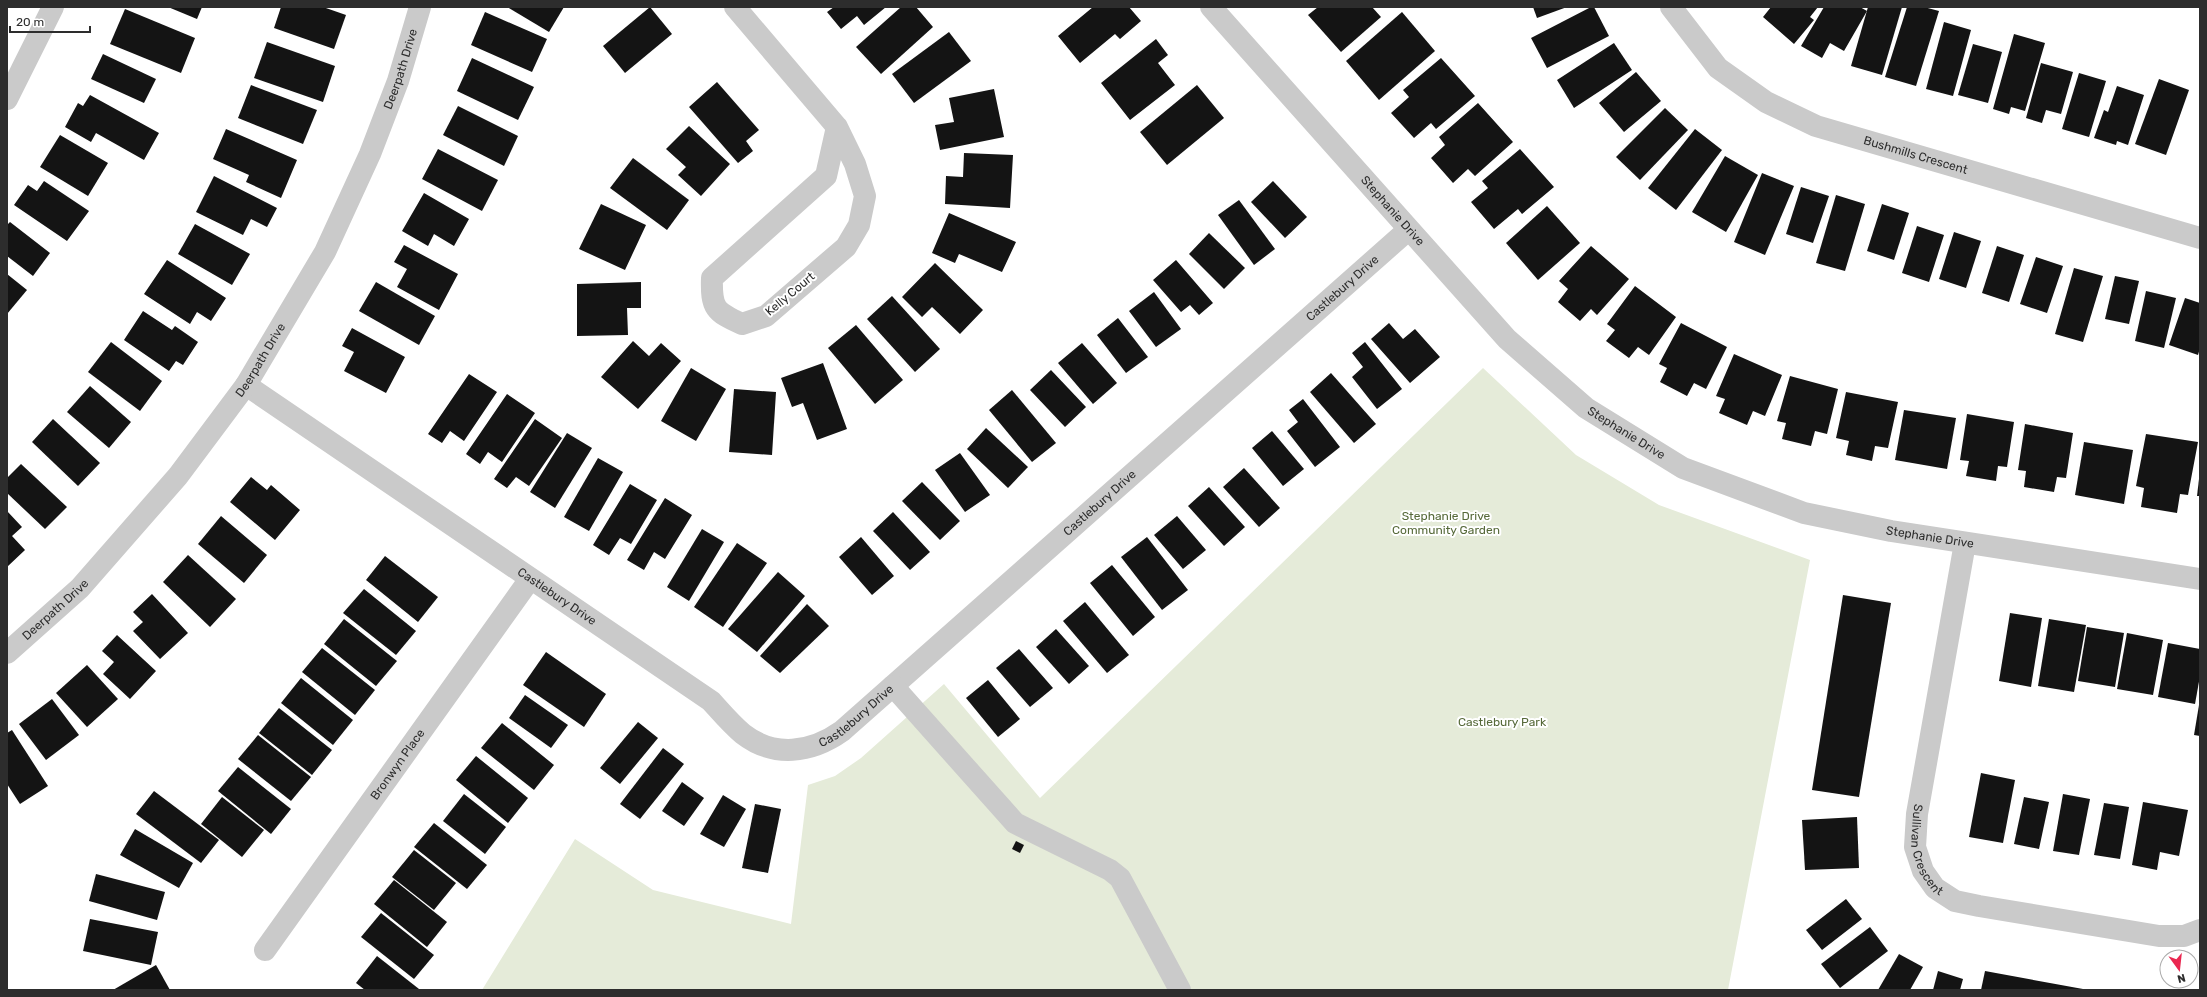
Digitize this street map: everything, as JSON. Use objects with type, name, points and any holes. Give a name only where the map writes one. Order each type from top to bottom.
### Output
[{"type":"street","points":[[7,99],[53,7]]},
{"type":"street","name":"Deerpath Drive","points":[[7,653],[80,588],[178,476],[246,385],[326,252],[370,154],[398,81],[420,7]]},
{"type":"street","name":"Kelly Court","points":[[735,7],[837,127],[855,164],[865,196],[859,225],[846,247],[766,316],[742,324],[721,314],[711,296],[712,278],[826,176],[837,127]]},
{"type":"street","name":"Stephanie Drive","points":[[1211,7],[1408,230],[1507,339],[1586,408],[1689,471],[1804,513],[1965,543],[2200,579]]},
{"type":"street","name":"Bushmills Crescent","points":[[1670,7],[1718,68],[1766,102],[1816,126],[2200,238]]},
{"type":"street","name":"Castlebury Drive","points":[[246,385],[711,701],[743,734],[770,748],[796,751],[814,747],[832,738],[893,686],[1408,230]]},
{"type":"street","name":"Sullivan Crescent","points":[[1965,543],[1917,814],[1915,847],[1923,871],[1935,888],[1955,901],[2159,936],[2184,936],[2200,930]]},
{"type":"street","name":"Bronwyn Place","points":[[265,950],[530,579]]},
{"type":"street","points":[[893,686],[1015,823],[1110,870],[1120,878],[1180,990]]},
{"type":"green space","name":"Castlebury Park","points":[[1483,368],[1576,455],[1659,505],[1810,560],[1728,990],[482,990],[575,839],[653,890],[791,924],[808,785],[835,776],[861,758],[944,684],[1040,798]]},
{"type":"building","points":[[168,7],[202,7],[197,19]]},
{"type":"building","points":[[281,7],[323,7],[346,15],[334,49],[274,28]]},
{"type":"building","points":[[507,7],[564,7],[549,32]]},
{"type":"building","points":[[650,7],[672,34],[625,73],[603,46]]},
{"type":"building","points":[[834,7],[886,7],[864,25],[857,16],[841,29],[827,12]]},
{"type":"building","points":[[901,7],[916,7],[933,27],[881,74],[856,47]]},
{"type":"building","points":[[1093,7],[1129,7],[1141,21],[1120,39],[1115,34],[1080,63],[1058,36]]},
{"type":"building","points":[[1318,7],[1372,7],[1381,17],[1341,52],[1308,15]]},
{"type":"building","points":[[1533,7],[1567,7],[1537,18]]},
{"type":"building","points":[[1591,7],[1594,7],[1609,36],[1547,68],[1531,38]]},
{"type":"building","points":[[1771,7],[1818,7],[1810,17],[1814,20],[1794,44],[1763,17]]},
{"type":"building","points":[[1824,7],[1860,7],[1867,11],[1844,51],[1830,43],[1822,58],[1801,46]]},
{"type":"building","points":[[1868,7],[1902,7],[1882,75],[1851,66]]},
{"type":"building","points":[[1907,7],[1924,7],[1939,11],[1916,86],[1885,77]]},
{"type":"building","points":[[125,9],[195,38],[181,73],[110,44]]},
{"type":"building","points":[[485,12],[547,39],[532,72],[471,45]]},
{"type":"building","points":[[1402,12],[1435,51],[1379,100],[1346,61]]},
{"type":"building","points":[[1944,22],[1971,30],[1953,96],[1926,89]]},
{"type":"building","points":[[949,32],[971,61],[914,103],[892,74]]},
{"type":"building","points":[[2014,34],[2045,43],[2025,111],[2011,107],[2009,114],[1993,109]]},
{"type":"building","points":[[1156,39],[1168,55],[1158,63],[1175,85],[1130,120],[1101,83]]},
{"type":"building","points":[[267,42],[335,66],[323,102],[254,78]]},
{"type":"building","points":[[1614,43],[1632,70],[1574,108],[1557,80]]},
{"type":"building","points":[[1973,44],[2002,52],[1988,103],[1958,95]]},
{"type":"building","points":[[103,54],[156,79],[144,103],[91,79]]},
{"type":"building","points":[[472,58],[534,87],[518,120],[457,91]]},
{"type":"building","points":[[1441,58],[1475,96],[1436,129],[1431,123],[1414,138],[1391,113],[1409,97],[1403,90]]},
{"type":"building","points":[[2041,63],[2073,72],[2061,114],[2046,110],[2042,123],[2026,118]]},
{"type":"building","points":[[1636,72],[1661,101],[1624,132],[1599,103]]},
{"type":"building","points":[[2079,73],[2106,81],[2089,137],[2062,129]]},
{"type":"building","points":[[2159,79],[2189,90],[2166,155],[2135,144]]},
{"type":"building","points":[[717,82],[759,130],[746,141],[753,151],[738,163],[689,107]]},
{"type":"building","points":[[251,85],[317,110],[303,144],[238,118]]},
{"type":"building","points":[[1197,85],[1224,118],[1167,165],[1140,132]]},
{"type":"building","points":[[2117,86],[2144,95],[2128,145],[2117,141],[2116,145],[2094,138],[2104,110],[2108,112]]},
{"type":"building","points":[[994,89],[1004,137],[940,150],[935,125],[954,122],[949,98]]},
{"type":"building","points":[[90,95],[159,133],[144,160],[96,133],[91,142],[65,127],[78,103],[83,106]]},
{"type":"building","points":[[1478,103],[1513,142],[1475,176],[1468,169],[1453,183],[1431,158],[1445,145],[1439,137]]},
{"type":"building","points":[[458,106],[518,136],[504,166],[443,135]]},
{"type":"building","points":[[1665,108],[1688,130],[1640,180],[1616,157]]},
{"type":"building","points":[[689,126],[730,164],[701,196],[678,175],[686,167],[666,149]]},
{"type":"building","points":[[226,129],[297,160],[281,198],[246,182],[249,175],[213,159]]},
{"type":"building","points":[[1695,129],[1722,150],[1676,210],[1648,188]]},
{"type":"building","points":[[60,135],[108,163],[88,196],[40,167]]},
{"type":"building","points":[[438,149],[498,180],[482,211],[422,179]]},
{"type":"building","points":[[1520,149],[1554,187],[1522,214],[1518,209],[1494,229],[1471,202],[1488,188],[1482,181]]},
{"type":"building","points":[[964,153],[1013,155],[1010,208],[945,204],[946,176],[963,177]]},
{"type":"building","points":[[1725,156],[1758,175],[1726,232],[1692,212]]},
{"type":"building","points":[[633,158],[689,200],[667,230],[610,188]]},
{"type":"building","points":[[1762,173],[1794,186],[1765,255],[1734,242]]},
{"type":"building","points":[[214,176],[277,208],[267,227],[251,219],[243,235],[196,212]]},
{"type":"building","points":[[44,181],[89,211],[67,241],[14,205],[28,185],[37,191]]},
{"type":"building","points":[[1273,181],[1307,217],[1285,238],[1251,202]]},
{"type":"building","points":[[1801,187],[1829,196],[1813,243],[1786,234]]},
{"type":"building","points":[[424,193],[469,219],[454,246],[434,234],[428,246],[402,231]]},
{"type":"building","points":[[1836,195],[1865,204],[1845,271],[1816,263]]},
{"type":"building","points":[[1239,200],[1275,249],[1254,265],[1218,215]]},
{"type":"building","points":[[601,204],[646,225],[625,270],[579,249]]},
{"type":"building","points":[[1882,204],[1909,213],[1894,260],[1867,251]]},
{"type":"building","points":[[1547,206],[1580,243],[1538,280],[1506,243]]},
{"type":"building","points":[[949,213],[1016,242],[1002,272],[959,254],[955,263],[932,253]]},
{"type":"building","points":[[10,222],[50,253],[33,276],[7,256],[7,225]]},
{"type":"building","points":[[195,224],[250,254],[232,285],[178,254]]},
{"type":"building","points":[[1917,226],[1944,235],[1929,282],[1902,273]]},
{"type":"building","points":[[1954,232],[1981,241],[1966,288],[1939,279]]},
{"type":"building","points":[[1209,233],[1245,268],[1224,289],[1189,254]]},
{"type":"building","points":[[404,245],[458,274],[439,310],[397,287],[407,269],[394,262]]},
{"type":"building","points":[[1591,246],[1629,279],[1597,315],[1591,309],[1580,321],[1558,302],[1568,289],[1559,281]]},
{"type":"building","points":[[1997,246],[2024,255],[2009,302],[1982,293]]},
{"type":"building","points":[[2036,257],[2063,266],[2047,313],[2020,304]]},
{"type":"building","points":[[167,260],[226,298],[211,321],[197,312],[190,324],[144,294]]},
{"type":"building","points":[[1176,260],[1213,303],[1199,315],[1190,305],[1181,312],[1153,280]]},
{"type":"building","points":[[935,263],[983,310],[960,334],[932,307],[922,317],[902,297]]},
{"type":"building","points":[[2074,268],[2103,276],[2083,342],[2055,334]]},
{"type":"building","points":[[7,274],[27,290],[7,314]]},
{"type":"building","points":[[2115,276],[2139,281],[2129,324],[2105,319]]},
{"type":"building","points":[[376,282],[435,316],[419,345],[359,311]]},
{"type":"building","points":[[641,282],[641,308],[627,308],[628,335],[577,336],[577,284]]},
{"type":"building","points":[[1635,286],[1676,317],[1649,355],[1638,347],[1629,358],[1606,341],[1615,330],[1607,324]]},
{"type":"building","points":[[2146,291],[2176,298],[2164,348],[2135,341]]},
{"type":"building","points":[[1154,292],[1181,329],[1156,347],[1129,311]]},
{"type":"building","points":[[892,296],[940,349],[915,372],[867,319]]},
{"type":"building","points":[[2185,298],[2200,303],[2200,348],[2198,355],[2169,345]]},
{"type":"building","points":[[143,311],[172,330],[175,326],[198,342],[183,365],[176,361],[169,371],[124,340]]},
{"type":"building","points":[[1118,318],[1148,357],[1126,373],[1097,335]]},
{"type":"building","points":[[1389,323],[1403,339],[1415,329],[1440,357],[1410,383],[1371,339]]},
{"type":"building","points":[[1681,323],[1727,347],[1706,389],[1694,383],[1687,396],[1660,382],[1667,368],[1659,364]]},
{"type":"building","points":[[856,325],[903,380],[875,404],[828,348]]},
{"type":"building","points":[[352,328],[405,357],[386,393],[344,371],[354,352],[342,346]]},
{"type":"building","points":[[633,341],[649,356],[661,343],[681,361],[638,409],[601,377]]},
{"type":"building","points":[[111,342],[162,381],[140,411],[88,372]]},
{"type":"building","points":[[1365,342],[1402,389],[1377,409],[1352,377],[1363,367],[1352,353]]},
{"type":"building","points":[[1082,343],[1117,383],[1093,404],[1058,363]]},
{"type":"building","points":[[1734,354],[1782,375],[1765,416],[1753,411],[1747,425],[1719,413],[1725,399],[1716,396]]},
{"type":"building","points":[[823,363],[847,429],[817,440],[803,403],[792,407],[781,378]]},
{"type":"building","points":[[691,368],[726,389],[696,441],[661,421]]},
{"type":"building","points":[[1051,370],[1086,407],[1065,427],[1030,390]]},
{"type":"building","points":[[1331,373],[1376,424],[1354,443],[1310,392]]},
{"type":"building","points":[[469,374],[497,392],[464,441],[450,431],[442,443],[428,434]]},
{"type":"building","points":[[1790,376],[1838,389],[1827,434],[1815,431],[1811,446],[1782,439],[1786,423],[1777,421]]},
{"type":"building","points":[[90,386],[131,422],[109,448],[67,412]]},
{"type":"building","points":[[734,389],[776,392],[772,455],[729,452]]},
{"type":"building","points":[[1012,390],[1056,443],[1032,462],[989,410]]},
{"type":"building","points":[[1846,392],[1898,402],[1888,448],[1875,446],[1872,461],[1846,455],[1849,441],[1836,438]]},
{"type":"building","points":[[507,394],[535,413],[502,462],[488,452],[480,464],[466,454]]},
{"type":"building","points":[[1303,399],[1340,447],[1315,467],[1287,431],[1298,422],[1289,410]]},
{"type":"building","points":[[1904,410],[1956,418],[1947,469],[1895,460]]},
{"type":"building","points":[[1967,414],[2014,422],[2007,467],[1998,466],[1996,481],[1966,476],[1969,461],[1960,460]]},
{"type":"building","points":[[53,419],[100,463],[78,486],[32,442]]},
{"type":"building","points":[[535,419],[562,438],[529,486],[516,477],[507,488],[494,479]]},
{"type":"building","points":[[2025,424],[2073,433],[2066,478],[2057,477],[2054,492],[2024,487],[2026,471],[2018,470]]},
{"type":"building","points":[[986,428],[1028,467],[1008,488],[967,449]]},
{"type":"building","points":[[1272,431],[1304,469],[1283,486],[1252,448]]},
{"type":"building","points":[[567,433],[592,448],[555,508],[530,492]]},
{"type":"building","points":[[2146,434],[2198,442],[2188,495],[2180,494],[2177,513],[2141,507],[2144,488],[2136,486]]},
{"type":"building","points":[[2084,442],[2133,450],[2124,504],[2075,495]]},
{"type":"building","points":[[960,453],[990,495],[965,512],[935,470]]},
{"type":"building","points":[[598,458],[623,472],[589,531],[564,517]]},
{"type":"building","points":[[21,464],[67,507],[45,529],[7,493],[7,478]]},
{"type":"building","points":[[1244,468],[1280,508],[1259,527],[1223,487]]},
{"type":"building","points":[[251,477],[267,490],[271,485],[300,510],[275,540],[230,502]]},
{"type":"building","points":[[2199,479],[2200,496],[2197,496]]},
{"type":"building","points":[[922,482],[960,521],[940,540],[902,501]]},
{"type":"building","points":[[630,484],[657,500],[631,544],[620,538],[609,555],[593,545]]},
{"type":"building","points":[[1209,487],[1245,527],[1224,546],[1188,506]]},
{"type":"building","points":[[665,498],[692,515],[665,559],[654,552],[644,570],[627,560]]},
{"type":"building","points":[[7,511],[22,527],[12,536],[25,550],[7,567]]},
{"type":"building","points":[[893,512],[930,552],[910,570],[873,531]]},
{"type":"building","points":[[221,516],[267,555],[244,583],[198,544]]},
{"type":"building","points":[[1177,516],[1206,550],[1183,569],[1154,535]]},
{"type":"building","points":[[702,529],[724,542],[689,601],[667,587]]},
{"type":"building","points":[[861,537],[894,576],[872,595],[839,557]]},
{"type":"building","points":[[1147,537],[1188,590],[1162,610],[1121,557]]},
{"type":"building","points":[[737,543],[767,563],[723,627],[694,607]]},
{"type":"building","points":[[188,555],[236,599],[210,627],[163,582]]},
{"type":"building","points":[[385,556],[438,597],[418,622],[366,580]]},
{"type":"building","points":[[1112,565],[1155,617],[1133,636],[1090,583]]},
{"type":"building","points":[[778,572],[805,596],[757,652],[728,629]]},
{"type":"building","points":[[364,589],[416,631],[396,655],[343,613]]},
{"type":"building","points":[[152,594],[188,633],[160,659],[133,631],[143,622],[133,612]]},
{"type":"building","points":[[1843,595],[1891,603],[1859,797],[1812,790]]},
{"type":"building","points":[[1085,602],[1129,655],[1107,673],[1063,621]]},
{"type":"building","points":[[807,604],[829,626],[780,673],[760,656]]},
{"type":"building","points":[[2010,613],[2042,618],[2031,687],[1999,681]]},
{"type":"building","points":[[344,619],[397,661],[376,686],[324,644]]},
{"type":"building","points":[[2049,619],[2086,625],[2074,692],[2038,686]]},
{"type":"building","points":[[2087,627],[2124,633],[2115,687],[2078,681]]},
{"type":"building","points":[[1056,629],[1089,666],[1069,684],[1036,647]]},
{"type":"building","points":[[2127,633],[2163,640],[2153,695],[2117,689]]},
{"type":"building","points":[[117,635],[156,671],[130,699],[103,674],[114,662],[102,651]]},
{"type":"building","points":[[2168,643],[2200,649],[2200,676],[2195,704],[2158,697]]},
{"type":"building","points":[[322,648],[375,690],[355,715],[302,672]]},
{"type":"building","points":[[1019,649],[1053,688],[1030,707],[996,668]]},
{"type":"building","points":[[546,652],[606,694],[584,727],[523,685]]},
{"type":"building","points":[[87,665],[118,699],[87,727],[56,693]]},
{"type":"building","points":[[301,678],[353,720],[333,745],[281,703]]},
{"type":"building","points":[[988,680],[1020,719],[998,737],[966,698]]},
{"type":"building","points":[[525,695],[568,725],[551,748],[509,718]]},
{"type":"building","points":[[52,699],[79,735],[46,760],[19,724]]},
{"type":"building","points":[[2200,705],[2200,736],[2194,735]]},
{"type":"building","points":[[279,708],[332,750],[312,775],[259,733]]},
{"type":"building","points":[[638,722],[658,738],[620,784],[600,768]]},
{"type":"building","points":[[502,723],[554,765],[534,790],[481,748]]},
{"type":"building","points":[[12,730],[48,786],[20,804],[7,784],[7,733]]},
{"type":"building","points":[[258,735],[311,777],[291,801],[238,759]]},
{"type":"building","points":[[663,748],[684,764],[640,819],[620,804]]},
{"type":"building","points":[[476,756],[528,798],[508,823],[456,780]]},
{"type":"building","points":[[238,767],[291,809],[271,834],[218,791]]},
{"type":"building","points":[[1981,773],[2015,780],[2003,843],[1969,837]]},
{"type":"building","points":[[682,782],[704,798],[684,826],[662,811]]},
{"type":"building","points":[[154,791],[219,840],[201,863],[136,814]]},
{"type":"building","points":[[464,794],[506,827],[485,854],[443,821]]},
{"type":"building","points":[[2063,794],[2090,799],[2079,855],[2053,851]]},
{"type":"building","points":[[723,795],[746,809],[724,847],[700,834]]},
{"type":"building","points":[[222,797],[264,830],[242,857],[201,824]]},
{"type":"building","points":[[2024,797],[2049,802],[2039,849],[2014,844]]},
{"type":"building","points":[[2143,802],[2188,810],[2179,856],[2160,852],[2157,870],[2132,865]]},
{"type":"building","points":[[2104,803],[2129,807],[2120,859],[2094,855]]},
{"type":"building","points":[[755,804],[781,809],[768,873],[742,868]]},
{"type":"building","points":[[1857,817],[1859,868],[1805,870],[1802,820]]},
{"type":"building","points":[[434,823],[487,865],[467,889],[414,847]]},
{"type":"building","points":[[135,829],[193,863],[179,888],[120,855]]},
{"type":"building","points":[[1016,841],[1024,845],[1020,853],[1012,849]]},
{"type":"building","points":[[414,850],[456,883],[434,910],[392,877]]},
{"type":"building","points":[[96,874],[165,892],[157,920],[89,901]]},
{"type":"building","points":[[394,880],[447,922],[427,947],[374,904]]},
{"type":"building","points":[[1846,899],[1862,919],[1822,950],[1806,930]]},
{"type":"building","points":[[381,913],[434,955],[414,979],[361,937]]},
{"type":"building","points":[[90,919],[158,932],[151,965],[83,951]]},
{"type":"building","points":[[1870,927],[1888,951],[1840,988],[1821,964]]},
{"type":"building","points":[[1899,954],[1923,967],[1910,990],[1878,990]]},
{"type":"building","points":[[377,956],[419,989],[365,990],[356,983]]},
{"type":"building","points":[[156,965],[170,990],[113,990]]},
{"type":"building","points":[[1938,971],[1963,979],[1960,990],[1933,990]]},
{"type":"building","points":[[1985,971],[2083,989],[2083,990],[1981,990]]},
{"type":"park label","name":"Stephanie Drive Community Garden","points":[[1446,523]]}]
